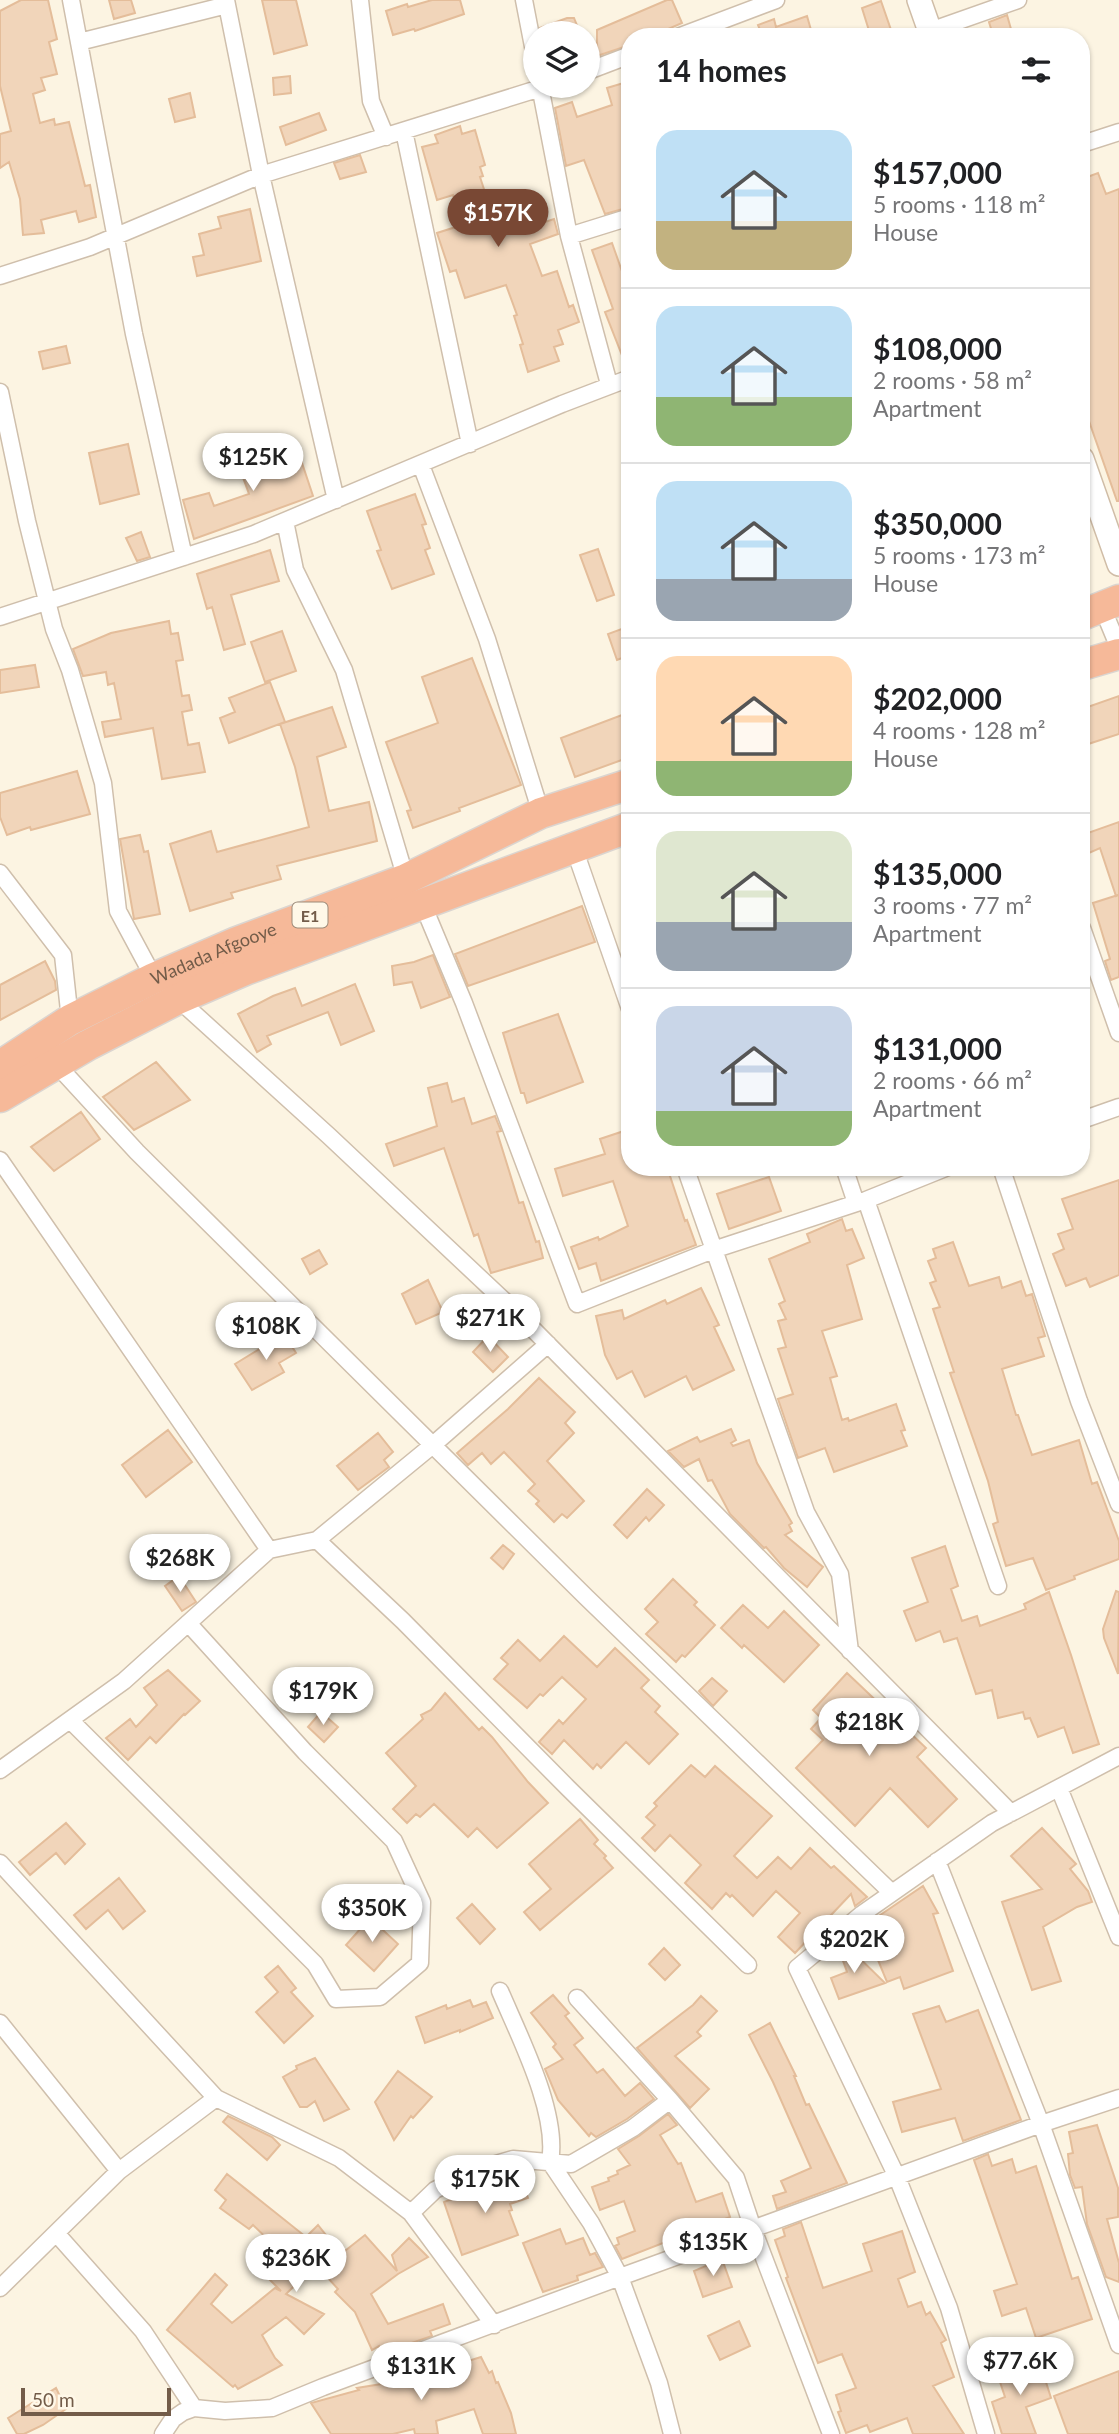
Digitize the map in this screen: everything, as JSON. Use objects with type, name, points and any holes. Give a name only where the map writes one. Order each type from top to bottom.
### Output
[{"type":"highway","points":[[1090,663],[1119,654]]},
{"type":"highway","name":"Wadada Afgooye","points":[[0,1066],[70,1020],[155,978],[237,942],[406,879],[541,813],[621,788]]},
{"type":"highway","name":"Wadada Afgooye","points":[[0,1097],[88,1045],[178,999],[245,970],[621,830]]},
{"type":"street","points":[[71,0],[115,236],[184,557]]},
{"type":"street","points":[[360,0],[371,101],[386,137]]},
{"type":"street","points":[[524,0],[528,21]]},
{"type":"street","points":[[702,28],[775,0]]},
{"type":"street","points":[[919,0],[929,28]]},
{"type":"street","points":[[946,28],[1018,0]]},
{"type":"street","points":[[79,42],[227,3],[261,175],[336,500]]},
{"type":"street","points":[[600,66],[621,58]]},
{"type":"street","points":[[0,276],[90,247],[261,175],[523,92]]},
{"type":"street","points":[[544,98],[569,236],[609,384]]},
{"type":"street","points":[[404,131],[470,443]]},
{"type":"street","points":[[1090,141],[1119,132]]},
{"type":"street","points":[[569,236],[621,221]]},
{"type":"street","points":[[0,617],[254,534],[621,381]]},
{"type":"street","points":[[0,392],[27,521],[54,629],[70,670],[103,783],[118,911],[155,978]]},
{"type":"street","points":[[421,465],[487,639],[541,813]]},
{"type":"street","points":[[1090,482],[1119,564]]},
{"type":"street","points":[[285,521],[295,570],[344,670],[406,879]]},
{"type":"street","points":[[1101,607],[1119,648]]},
{"type":"street","points":[[574,848],[621,983]]},
{"type":"street","points":[[0,873],[63,955],[70,1020]]},
{"type":"street","points":[[423,905],[464,1003],[577,1304],[713,1250],[861,1202],[926,1176]]},
{"type":"street","points":[[1090,951],[1119,1033]]},
{"type":"street","points":[[178,999],[339,1145],[548,1344],[1011,1813]]},
{"type":"street","points":[[56,1064],[137,1152],[586,1597],[892,1893]]},
{"type":"street","points":[[1090,1117],[1119,1107]]},
{"type":"street","points":[[0,1160],[269,1550]]},
{"type":"street","points":[[688,1176],[806,1512],[840,1574],[850,1651]]},
{"type":"street","points":[[848,1176],[861,1202],[998,1586]]},
{"type":"street","points":[[1004,1176],[1079,1401],[1119,1504]]},
{"type":"street","points":[[0,1770],[124,1681],[269,1550],[317,1540],[434,1444],[548,1344]]},
{"type":"street","points":[[317,1540],[403,1620],[568,1788],[748,1965]]},
{"type":"street","points":[[70,1720],[315,1964],[336,1999],[380,1997],[420,1963],[422,1902],[394,1841],[305,1752],[188,1623]]},
{"type":"street","points":[[986,2434],[949,2308],[897,2177],[797,1968],[862,1914],[992,1823],[1119,1756]]},
{"type":"street","points":[[1059,1788],[1119,1937]]},
{"type":"street","points":[[937,1861],[1041,2124],[1119,2345]]},
{"type":"street","points":[[0,1863],[216,2098],[339,2158],[411,2213],[494,2325]]},
{"type":"street","points":[[500,1991],[537,2081],[550,2126],[550,2162],[591,2222],[620,2277],[659,2383],[672,2434]]},
{"type":"street","points":[[578,1997],[736,2178],[831,2434]]},
{"type":"street","points":[[0,2023],[119,2171]]},
{"type":"street","points":[[0,2288],[119,2171],[216,2098]]},
{"type":"street","points":[[163,2434],[173,2419],[194,2408],[225,2412],[272,2408],[620,2277],[1119,2098]]},
{"type":"street","points":[[411,2213],[435,2190],[472,2171],[513,2159],[571,2164],[633,2128],[670,2100]]},
{"type":"street","points":[[56,2233],[143,2331],[194,2408]]},
{"type":"building","points":[[21,0],[48,0],[57,39],[49,42],[57,74],[41,78],[45,90],[33,94],[40,123],[54,119],[55,125],[69,122],[85,186],[90,185],[96,217],[79,222],[76,211],[41,220],[44,233],[23,235],[20,199],[9,162],[0,168],[0,134],[11,131],[0,86],[0,11]]},
{"type":"building","points":[[109,0],[131,0],[135,13],[114,19]]},
{"type":"building","points":[[262,0],[296,0],[307,45],[274,54]]},
{"type":"building","points":[[432,0],[460,0],[464,14],[415,31],[414,29],[393,35],[386,11]]},
{"type":"building","points":[[672,0],[682,23],[671,28],[621,28],[621,48],[600,55],[600,29]]},
{"type":"building","points":[[881,1],[890,28],[868,28],[862,8]]},
{"type":"building","points":[[1007,15],[1011,28],[991,28],[989,22]]},
{"type":"building","points":[[807,16],[810,28],[759,28],[758,25],[774,19],[776,27]]},
{"type":"building","points":[[574,18],[575,21],[559,21]]},
{"type":"building","points":[[290,76],[291,93],[274,95],[273,78]]},
{"type":"building","points":[[621,84],[621,210],[605,214],[584,160],[566,166],[555,108],[572,102],[577,117],[612,105],[607,88]]},
{"type":"building","points":[[190,93],[195,117],[175,122],[169,99]]},
{"type":"building","points":[[319,113],[326,130],[286,145],[280,127]]},
{"type":"building","points":[[460,126],[462,134],[475,130],[485,165],[480,167],[483,176],[480,177],[496,226],[526,216],[530,227],[554,219],[558,234],[530,244],[542,276],[557,271],[569,307],[573,305],[579,322],[558,330],[563,344],[554,347],[559,361],[528,372],[514,316],[517,315],[506,285],[465,298],[456,270],[450,272],[437,233],[462,225],[453,195],[437,200],[422,147],[438,143],[435,135]]},
{"type":"building","points":[[360,155],[366,172],[340,179],[334,163]]},
{"type":"building","points":[[1098,173],[1106,194],[1119,189],[1119,501],[1090,424],[1090,176]]},
{"type":"building","points":[[250,209],[261,261],[197,276],[193,257],[204,255],[199,234],[221,228],[218,217]]},
{"type":"building","points":[[612,243],[621,268],[621,353],[605,312],[613,309],[592,250]]},
{"type":"building","points":[[66,346],[70,363],[43,369],[39,352]]},
{"type":"building","points":[[128,444],[139,494],[100,504],[89,453]]},
{"type":"building","points":[[296,445],[313,496],[194,539],[183,500],[209,493],[214,506],[249,494],[238,464]]},
{"type":"building","points":[[415,494],[426,524],[422,525],[430,548],[425,550],[434,574],[392,589],[377,551],[381,550],[367,511]]},
{"type":"building","points":[[141,532],[150,557],[137,561],[126,538]]},
{"type":"building","points":[[598,549],[614,595],[597,601],[580,555]]},
{"type":"building","points":[[270,550],[279,581],[231,595],[245,644],[224,650],[212,607],[207,609],[197,574]]},
{"type":"building","points":[[169,621],[171,634],[178,633],[183,660],[176,661],[182,696],[189,695],[192,710],[182,712],[188,745],[199,743],[205,772],[162,779],[153,728],[105,737],[102,722],[121,719],[114,683],[108,685],[106,672],[83,676],[73,649],[111,633]]},
{"type":"building","points":[[621,629],[621,658],[617,660],[608,634]]},
{"type":"building","points":[[282,631],[296,671],[265,682],[251,642]]},
{"type":"building","points":[[472,658],[521,785],[413,828],[407,811],[411,810],[386,742],[438,723],[422,677]]},
{"type":"building","points":[[35,665],[39,687],[0,693],[0,670]]},
{"type":"building","points":[[270,682],[285,722],[229,743],[220,718],[235,712],[229,698]]},
{"type":"building","points":[[1119,696],[1119,734],[1090,743],[1090,706]]},
{"type":"building","points":[[332,707],[346,747],[317,757],[329,811],[369,802],[377,841],[277,866],[281,879],[231,893],[233,898],[190,911],[170,844],[211,831],[217,852],[309,827],[295,767],[280,724]]},
{"type":"building","points":[[621,715],[621,760],[575,777],[561,738]]},
{"type":"building","points":[[77,771],[90,814],[31,830],[30,827],[7,835],[0,817],[0,793]]},
{"type":"building","points":[[1119,822],[1119,977],[1111,980],[1105,961],[1110,959],[1093,903],[1116,896],[1100,848],[1090,853],[1090,832]]},
{"type":"building","points":[[140,835],[144,852],[148,851],[160,914],[134,919],[120,839]]},
{"type":"building","points":[[582,906],[595,942],[468,986],[455,954]]},
{"type":"building","points":[[433,955],[450,997],[421,1008],[412,982],[394,985],[392,966]]},
{"type":"building","points":[[45,961],[55,981],[56,990],[0,1020],[0,985]]},
{"type":"building","points":[[355,984],[374,1031],[341,1045],[328,1012],[267,1036],[271,1044],[257,1052],[238,1014],[295,988],[302,1006]]},
{"type":"building","points":[[558,1014],[583,1082],[527,1103],[524,1093],[521,1093],[503,1033]]},
{"type":"building","points":[[156,1062],[190,1100],[134,1130],[103,1097]]},
{"type":"building","points":[[447,1083],[452,1102],[464,1098],[472,1124],[495,1116],[501,1131],[497,1132],[519,1203],[523,1202],[543,1258],[491,1273],[478,1234],[474,1236],[444,1148],[394,1166],[386,1144],[437,1126],[428,1088]]},
{"type":"building","points":[[81,1112],[100,1139],[54,1171],[31,1147]]},
{"type":"building","points":[[621,1132],[621,1176],[670,1176],[696,1245],[601,1281],[596,1263],[579,1269],[571,1247],[598,1237],[599,1240],[628,1226],[613,1181],[563,1196],[555,1169],[605,1154],[600,1139]]},
{"type":"building","points":[[769,1177],[781,1211],[729,1229],[717,1194]]},
{"type":"building","points":[[1119,1180],[1119,1275],[1090,1287],[1086,1278],[1066,1286],[1053,1254],[1064,1249],[1058,1234],[1073,1229],[1062,1199]]},
{"type":"building","points":[[842,1219],[846,1231],[852,1229],[864,1258],[847,1265],[862,1319],[822,1331],[837,1376],[830,1378],[842,1420],[848,1418],[849,1421],[896,1404],[905,1430],[901,1431],[907,1446],[834,1472],[825,1448],[798,1458],[778,1399],[793,1394],[778,1349],[786,1347],[778,1321],[786,1319],[779,1304],[785,1301],[769,1259],[810,1242],[807,1234]]},
{"type":"building","points":[[953,1242],[969,1286],[999,1277],[1002,1288],[1021,1281],[1026,1296],[1032,1294],[1045,1336],[1038,1338],[1044,1356],[1002,1369],[1016,1415],[1032,1455],[1079,1440],[1092,1484],[1097,1482],[1119,1541],[1119,1559],[1046,1590],[1033,1558],[1006,1566],[993,1524],[998,1522],[988,1481],[950,1373],[954,1372],[933,1309],[940,1307],[930,1283],[936,1281],[928,1261],[936,1258],[933,1249]]},
{"type":"building","points":[[319,1250],[327,1264],[310,1274],[302,1259]]},
{"type":"building","points":[[428,1280],[443,1312],[416,1324],[402,1294]]},
{"type":"building","points":[[701,1288],[719,1325],[714,1327],[734,1370],[693,1390],[686,1376],[645,1397],[632,1371],[617,1379],[605,1355],[596,1316],[622,1310],[624,1319],[665,1300],[667,1304]]},
{"type":"building","points":[[284,1334],[296,1353],[279,1363],[284,1372],[252,1390],[235,1364]]},
{"type":"building","points":[[488,1336],[508,1357],[493,1372],[473,1352]]},
{"type":"building","points":[[539,1378],[575,1412],[565,1423],[574,1433],[547,1461],[584,1501],[567,1518],[562,1514],[554,1522],[536,1504],[539,1501],[528,1491],[535,1484],[504,1452],[491,1464],[482,1453],[468,1465],[457,1453]]},
{"type":"building","points":[[731,1429],[736,1440],[731,1443],[733,1446],[749,1440],[757,1463],[792,1523],[789,1525],[792,1531],[785,1535],[823,1567],[807,1587],[730,1514],[712,1480],[708,1481],[699,1459],[684,1467],[668,1451],[697,1437],[700,1442]]},
{"type":"building","points":[[168,1430],[192,1462],[146,1497],[122,1465]]},
{"type":"building","points":[[378,1433],[393,1452],[384,1460],[389,1467],[358,1490],[337,1466]]},
{"type":"building","points":[[647,1489],[664,1505],[649,1521],[646,1517],[627,1538],[614,1525]]},
{"type":"building","points":[[503,1545],[514,1554],[503,1569],[491,1558]]},
{"type":"building","points":[[945,1546],[958,1586],[951,1589],[962,1621],[977,1616],[980,1626],[1026,1609],[1024,1604],[1049,1592],[1099,1744],[1073,1753],[1064,1727],[1038,1737],[1030,1718],[1025,1719],[1023,1712],[998,1718],[992,1690],[976,1694],[957,1638],[944,1642],[940,1631],[916,1641],[904,1611],[928,1602],[912,1558]]},
{"type":"building","points":[[179,1576],[196,1602],[182,1611],[165,1586]]},
{"type":"building","points":[[673,1579],[697,1602],[694,1605],[715,1625],[685,1657],[682,1655],[676,1662],[646,1634],[658,1622],[645,1609]]},
{"type":"building","points":[[1116,1591],[1119,1592],[1118,1674],[1103,1629]]},
{"type":"building","points":[[743,1605],[768,1628],[784,1611],[819,1645],[784,1682],[721,1628]]},
{"type":"building","points":[[564,1636],[597,1667],[615,1648],[649,1680],[641,1688],[660,1706],[655,1712],[678,1734],[649,1764],[626,1742],[601,1768],[597,1764],[593,1769],[564,1740],[552,1754],[539,1742],[559,1720],[563,1724],[586,1699],[562,1677],[527,1708],[494,1679],[508,1664],[501,1658],[518,1640],[540,1661]]},
{"type":"building","points":[[168,1670],[200,1701],[156,1743],[150,1737],[128,1760],[106,1738],[130,1719],[136,1727],[157,1705],[144,1688]]},
{"type":"building","points":[[847,1673],[926,1748],[917,1757],[957,1799],[928,1827],[890,1788],[855,1826],[796,1768],[823,1740],[811,1729],[821,1718],[813,1710]]},
{"type":"building","points":[[712,1678],[727,1691],[713,1706],[699,1691]]},
{"type":"building","points":[[445,1693],[479,1730],[482,1727],[492,1737],[548,1803],[497,1848],[477,1828],[468,1837],[434,1804],[420,1817],[416,1814],[407,1823],[393,1809],[416,1786],[386,1753],[423,1719],[421,1715],[431,1710]]},
{"type":"building","points":[[321,1712],[338,1727],[324,1742],[308,1727]]},
{"type":"building","points":[[691,1765],[705,1777],[715,1766],[772,1816],[734,1856],[757,1878],[778,1857],[791,1869],[810,1848],[867,1897],[855,1906],[851,1894],[795,1953],[778,1937],[800,1913],[776,1891],[753,1916],[732,1895],[730,1897],[726,1893],[712,1909],[685,1883],[701,1865],[670,1835],[655,1851],[642,1838],[655,1825],[646,1817],[657,1806],[654,1803]]},
{"type":"building","points":[[580,1819],[598,1840],[594,1844],[613,1868],[540,1930],[524,1912],[551,1889],[529,1864]]},
{"type":"building","points":[[66,1823],[85,1844],[65,1864],[56,1853],[30,1875],[19,1862]]},
{"type":"building","points":[[1042,1828],[1076,1864],[1070,1869],[1088,1891],[1092,1902],[1077,1907],[1043,1927],[1061,1981],[1032,1990],[1002,1902],[1042,1889],[1011,1856]]},
{"type":"building","points":[[119,1878],[145,1911],[123,1929],[108,1910],[86,1929],[74,1915]]},
{"type":"building","points":[[923,1886],[938,1913],[933,1914],[953,1971],[904,1989],[900,1977],[887,1982],[864,1926]]},
{"type":"building","points":[[472,1904],[495,1929],[480,1944],[457,1918]]},
{"type":"building","points":[[370,1918],[398,1944],[374,1971],[346,1945]]},
{"type":"building","points":[[844,1943],[885,1983],[839,1999],[831,1978],[847,1972],[838,1947]]},
{"type":"building","points":[[664,1948],[680,1965],[665,1980],[649,1964]]},
{"type":"building","points":[[278,1966],[296,1988],[291,1992],[313,2016],[284,2043],[256,2012],[278,1992],[265,1977]]},
{"type":"building","points":[[553,1995],[569,2013],[565,2016],[583,2038],[574,2045],[597,2073],[603,2069],[625,2096],[640,2083],[654,2099],[596,2137],[591,2133],[589,2136],[558,2100],[545,2069],[563,2059],[553,2047],[556,2044],[531,2013]]},
{"type":"building","points":[[701,1996],[717,2011],[697,2032],[701,2036],[675,2056],[709,2089],[690,2108],[637,2048]]},
{"type":"building","points":[[470,2000],[473,2007],[486,2002],[493,2018],[425,2043],[416,2017],[446,2005],[447,2009]]},
{"type":"building","points":[[939,2006],[946,2022],[978,2010],[1021,2120],[963,2141],[955,2118],[902,2132],[893,2102],[941,2089],[913,2014]]},
{"type":"building","points":[[770,2023],[796,2076],[806,2105],[809,2104],[847,2183],[777,2209],[773,2196],[786,2192],[781,2181],[811,2168],[749,2035]]},
{"type":"building","points":[[315,2058],[349,2109],[324,2121],[315,2101],[307,2107],[300,2107],[283,2077],[297,2069],[296,2066]]},
{"type":"building","points":[[398,2071],[432,2097],[413,2118],[411,2116],[394,2140],[375,2102]]},
{"type":"building","points":[[668,2114],[677,2125],[660,2135],[678,2164],[681,2163],[696,2202],[722,2193],[730,2217],[622,2259],[615,2246],[619,2244],[617,2238],[635,2231],[624,2201],[600,2210],[592,2187],[609,2181],[608,2178],[618,2174],[617,2171],[630,2165],[618,2149]]},
{"type":"building","points":[[228,2116],[272,2137],[280,2145],[267,2160],[223,2122]]},
{"type":"building","points":[[1097,2125],[1118,2188],[1118,2217],[1107,2219],[1119,2263],[1119,2282],[1106,2277],[1087,2224],[1082,2187],[1075,2188],[1070,2175],[1068,2154],[1073,2153],[1069,2132]]},
{"type":"building","points":[[988,2154],[992,2166],[1012,2159],[1016,2173],[1036,2166],[1072,2279],[1078,2277],[1092,2319],[1036,2338],[1026,2308],[1002,2316],[994,2291],[1017,2284],[974,2160]]},
{"type":"building","points":[[227,2174],[306,2237],[318,2225],[341,2254],[365,2235],[397,2271],[392,2255],[409,2238],[428,2257],[371,2294],[388,2324],[443,2304],[450,2324],[430,2331],[432,2336],[382,2353],[379,2346],[372,2350],[355,2312],[335,2292],[338,2289],[316,2265],[286,2294],[324,2314],[304,2334],[286,2317],[262,2335],[282,2365],[238,2389],[235,2385],[233,2387],[167,2330],[215,2274],[227,2285],[211,2304],[232,2323],[275,2288],[281,2291],[260,2270],[280,2251],[253,2225],[249,2229],[220,2208],[226,2200],[215,2190]]},
{"type":"building","points":[[520,2177],[528,2198],[510,2204],[512,2210],[509,2211],[518,2235],[462,2255],[444,2202]]},
{"type":"building","points":[[801,2222],[823,2288],[872,2271],[863,2244],[902,2231],[915,2272],[898,2279],[908,2307],[921,2302],[926,2315],[930,2312],[946,2340],[941,2343],[954,2377],[933,2386],[964,2434],[913,2434],[907,2418],[870,2432],[867,2425],[846,2433],[838,2412],[841,2411],[836,2395],[856,2388],[842,2354],[818,2363],[786,2278],[788,2277],[775,2240],[785,2236],[783,2229]]},
{"type":"building","points":[[560,2229],[566,2244],[583,2238],[590,2255],[595,2253],[603,2267],[577,2276],[578,2280],[543,2292],[523,2243]]},
{"type":"building","points":[[722,2259],[732,2287],[703,2297],[694,2271]]},
{"type":"building","points":[[739,2321],[750,2346],[720,2360],[708,2336]]},
{"type":"building","points":[[439,2355],[442,2363],[463,2355],[465,2362],[481,2357],[489,2373],[492,2371],[496,2383],[498,2382],[511,2413],[516,2434],[483,2434],[474,2409],[436,2421],[438,2434],[415,2434],[414,2429],[393,2434],[331,2434],[311,2403],[359,2390],[357,2388],[406,2380],[423,2361]]},
{"type":"building","points":[[1038,2357],[1051,2398],[1026,2407],[1036,2434],[1002,2434],[992,2402],[1005,2397],[998,2376],[1007,2374],[1005,2368]]},
{"type":"building","points":[[1119,2371],[1119,2434],[1068,2434],[1054,2396]]},
{"type":"building","points":[[56,2388],[66,2409],[43,2425],[24,2434],[17,2434],[8,2418]]}]
